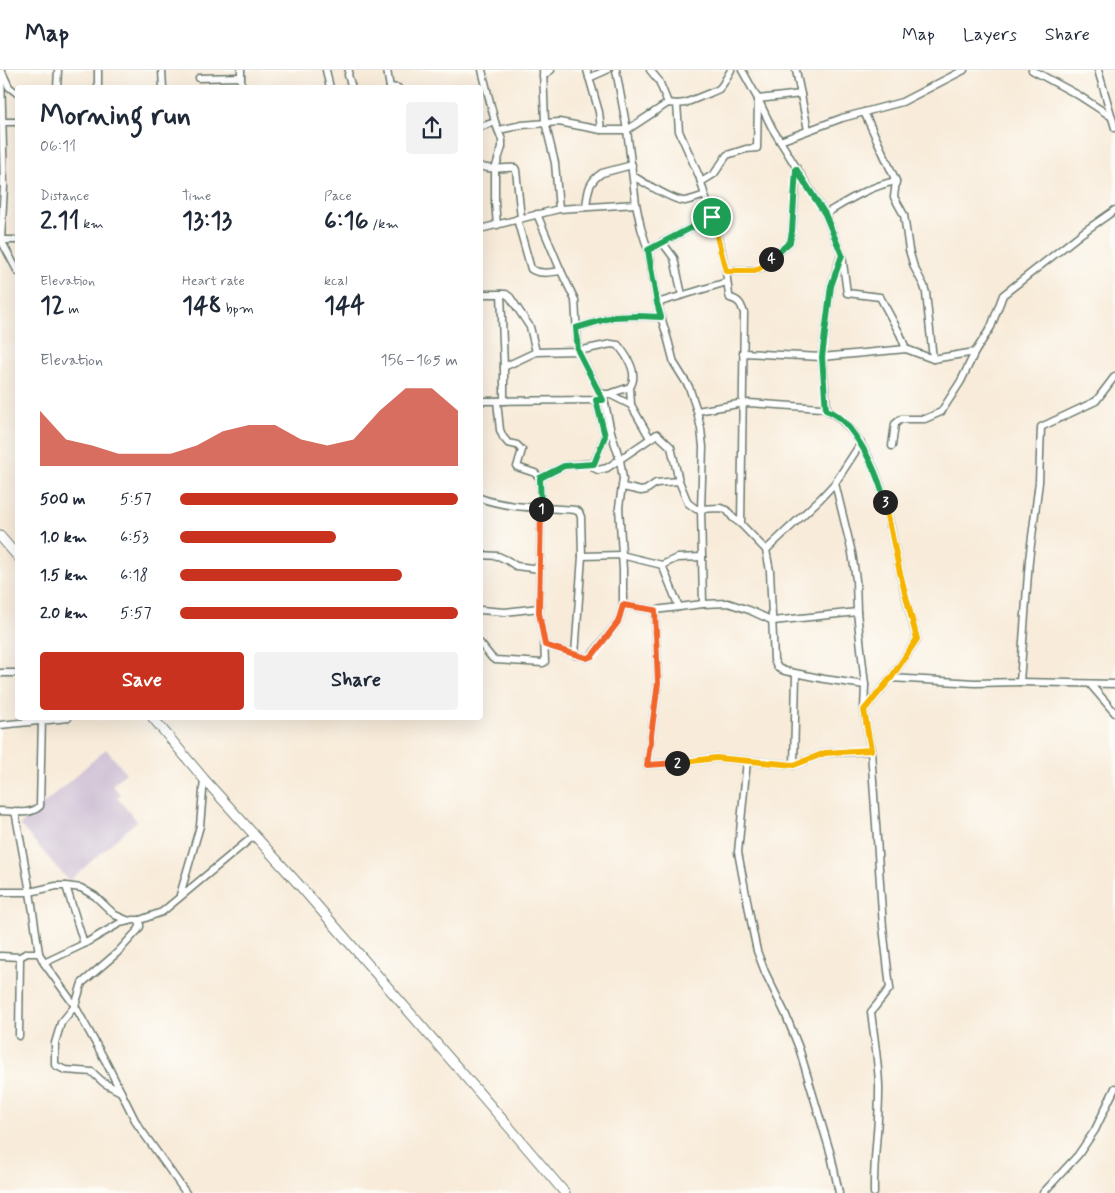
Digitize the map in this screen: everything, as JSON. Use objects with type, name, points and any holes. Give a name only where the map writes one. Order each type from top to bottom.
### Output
[{"type":"highway","points":[[0,536],[15,554]]},
{"type":"highway","points":[[154,720],[565,1193]]},
{"type":"street","points":[[57,85],[58,70]]},
{"type":"street","points":[[98,70],[98,85]]},
{"type":"street","points":[[162,70],[164,85]]},
{"type":"street","points":[[326,70],[329,85]]},
{"type":"street","points":[[349,70],[348,75],[351,85]]},
{"type":"street","points":[[387,70],[390,85]]},
{"type":"street","points":[[482,70],[502,147],[495,169],[497,225]]},
{"type":"street","points":[[551,70],[543,73],[545,122],[556,163],[559,209]]},
{"type":"street","points":[[587,70],[599,112],[601,130]]},
{"type":"street","points":[[589,78],[607,70]]},
{"type":"street","points":[[616,70],[627,130],[636,204],[648,250],[657,303],[674,363],[689,388],[701,429],[703,604]]},
{"type":"street","points":[[650,70],[659,81],[668,102]]},
{"type":"street","points":[[499,130],[545,122],[566,123],[601,130],[627,130],[668,102],[686,103],[719,89],[731,70]]},
{"type":"street","points":[[742,70],[772,128],[825,214],[842,255],[847,293],[880,297],[906,349]]},
{"type":"street","points":[[796,70],[808,130]]},
{"type":"street","points":[[780,141],[864,112],[902,102],[964,70]]},
{"type":"street","points":[[1032,70],[1078,95],[1112,117]]},
{"type":"street","points":[[1098,70],[1115,126]]},
{"type":"street","points":[[1,71],[10,87],[15,91]]},
{"type":"street","points":[[1,71],[1,240],[15,266]]},
{"type":"street","points":[[199,78],[242,72],[241,85]]},
{"type":"street","points":[[758,99],[801,94]]},
{"type":"street","points":[[701,182],[714,174],[727,156],[746,149],[756,148],[758,99]]},
{"type":"street","points":[[677,104],[679,131],[701,182],[712,217],[726,271],[730,298],[741,304],[744,313],[741,524]]},
{"type":"street","points":[[864,112],[896,181],[894,197],[904,215],[909,250],[914,267],[926,293],[933,359]]},
{"type":"street","points":[[1,122],[15,122]]},
{"type":"street","points":[[483,126],[495,122]]},
{"type":"street","points":[[586,207],[589,186],[593,180],[602,173],[632,165]]},
{"type":"street","points":[[483,168],[515,168],[519,219],[531,269],[541,273],[561,271]]},
{"type":"street","points":[[726,271],[755,271],[790,242],[796,169]]},
{"type":"street","points":[[633,176],[681,200],[686,201],[705,196]]},
{"type":"street","points":[[825,214],[872,188],[896,181]]},
{"type":"street","points":[[483,228],[559,209],[636,204]]},
{"type":"street","points":[[892,446],[895,424],[901,419],[925,419],[941,412],[962,381],[975,352],[991,327],[1003,295],[1082,233],[1115,210]]},
{"type":"street","points":[[537,214],[575,300],[578,351],[603,397],[608,434],[620,460],[623,479],[619,507],[623,605],[618,622],[592,656],[587,658],[545,645]]},
{"type":"street","points":[[648,250],[712,217]]},
{"type":"street","points":[[1,240],[15,240]]},
{"type":"street","points":[[662,242],[674,258],[682,295]]},
{"type":"street","points":[[826,410],[822,357],[831,286],[842,255]]},
{"type":"street","points":[[657,303],[727,282]]},
{"type":"street","points":[[483,294],[506,294],[510,297],[530,327],[536,352]]},
{"type":"street","points":[[483,647],[496,660],[545,662],[545,645],[539,608],[540,478],[535,473],[517,467],[522,450],[508,443],[500,430],[504,367],[501,294]]},
{"type":"street","points":[[576,328],[613,317],[661,317]]},
{"type":"street","points":[[504,367],[536,352],[578,351],[614,344],[624,353],[630,363],[634,379],[630,387],[631,405],[650,438]]},
{"type":"street","points":[[743,353],[822,357],[906,349],[933,359],[975,352]]},
{"type":"street","points":[[1020,682],[1029,560],[1039,482],[1041,427],[1096,401],[1115,376]]},
{"type":"street","points":[[483,401],[603,397],[630,387]]},
{"type":"street","points":[[603,397],[631,405]]},
{"type":"street","points":[[697,411],[742,404],[821,408],[831,411],[842,419],[861,444],[874,468],[882,490],[917,639],[891,678],[864,710]]},
{"type":"street","points":[[608,434],[594,464],[594,468],[598,470],[607,468],[656,434],[671,447],[678,482],[688,503],[696,510],[727,510],[766,550],[770,571],[774,660],[778,668],[796,674],[865,685]]},
{"type":"street","points":[[766,550],[835,483],[861,444]]},
{"type":"street","points":[[540,478],[564,466],[594,464]]},
{"type":"street","points":[[622,487],[641,491],[656,483],[678,482]]},
{"type":"street","points":[[835,483],[852,553],[856,580],[857,612],[865,685],[864,710],[871,750],[883,927],[890,988],[871,1012],[879,1086],[874,1160],[874,1193]]},
{"type":"street","points":[[483,499],[512,506],[575,510],[579,512],[581,517],[582,556],[575,655]]},
{"type":"street","points":[[483,555],[498,556],[516,566],[540,570]]},
{"type":"street","points":[[582,556],[621,555],[662,565],[676,558],[702,557]]},
{"type":"street","points":[[662,565],[680,607]]},
{"type":"street","points":[[623,605],[655,610],[728,603],[773,621],[857,612]]},
{"type":"street","points":[[483,610],[505,612],[539,608]]},
{"type":"street","points":[[655,610],[658,683],[647,765],[716,758],[794,765],[825,753],[871,750]]},
{"type":"street","points":[[0,674],[15,673]]},
{"type":"street","points":[[794,765],[796,674]]},
{"type":"street","points":[[891,678],[976,683],[1115,684]]},
{"type":"street","points":[[1090,684],[1115,713]]},
{"type":"street","points":[[0,726],[37,720]]},
{"type":"street","points":[[0,811],[29,812],[40,806],[43,720]]},
{"type":"street","points":[[747,762],[738,852],[757,951],[799,1048],[839,1193]]},
{"type":"street","points":[[180,896],[200,826],[204,779]]},
{"type":"street","points":[[15,812],[39,953],[75,1006],[137,1124],[186,1193]]},
{"type":"street","points":[[44,963],[120,924],[140,920],[162,912],[255,835]]},
{"type":"street","points":[[0,892],[30,892],[56,886],[81,888],[96,896],[115,915],[129,921]]},
{"type":"street","points":[[66,886],[84,944]]},
{"type":"street","points":[[121,1092],[104,1084],[92,1072],[65,1070],[55,1065],[55,1043],[61,1024],[75,1006],[82,983],[117,953],[138,930],[140,920]]},
{"type":"street","points":[[0,956],[20,957],[27,953],[39,953]]},
{"type":"street","points":[[19,1036],[20,957]]},
{"type":"street","points":[[1043,1193],[1078,1155],[1095,1130],[1115,1088]]},
{"type":"shaded area","points":[[106,749],[126,773],[112,785],[121,795],[117,798],[137,821],[69,881],[20,825]]},
{"type":"route","points":[[796,169],[825,214],[842,255],[831,286],[822,357],[826,410],[831,411],[842,419],[861,444],[874,468],[888,513],[900,573],[917,639],[891,678],[864,710],[871,750],[825,753],[794,765],[716,758],[647,765],[658,683],[655,610],[623,605],[618,622],[592,656],[587,658],[545,645],[539,613],[540,478],[564,466],[594,464],[605,436],[596,400],[603,400],[578,351],[576,328],[613,317],[661,317],[648,250],[712,217],[726,271],[755,271],[790,242],[796,169]]}]
